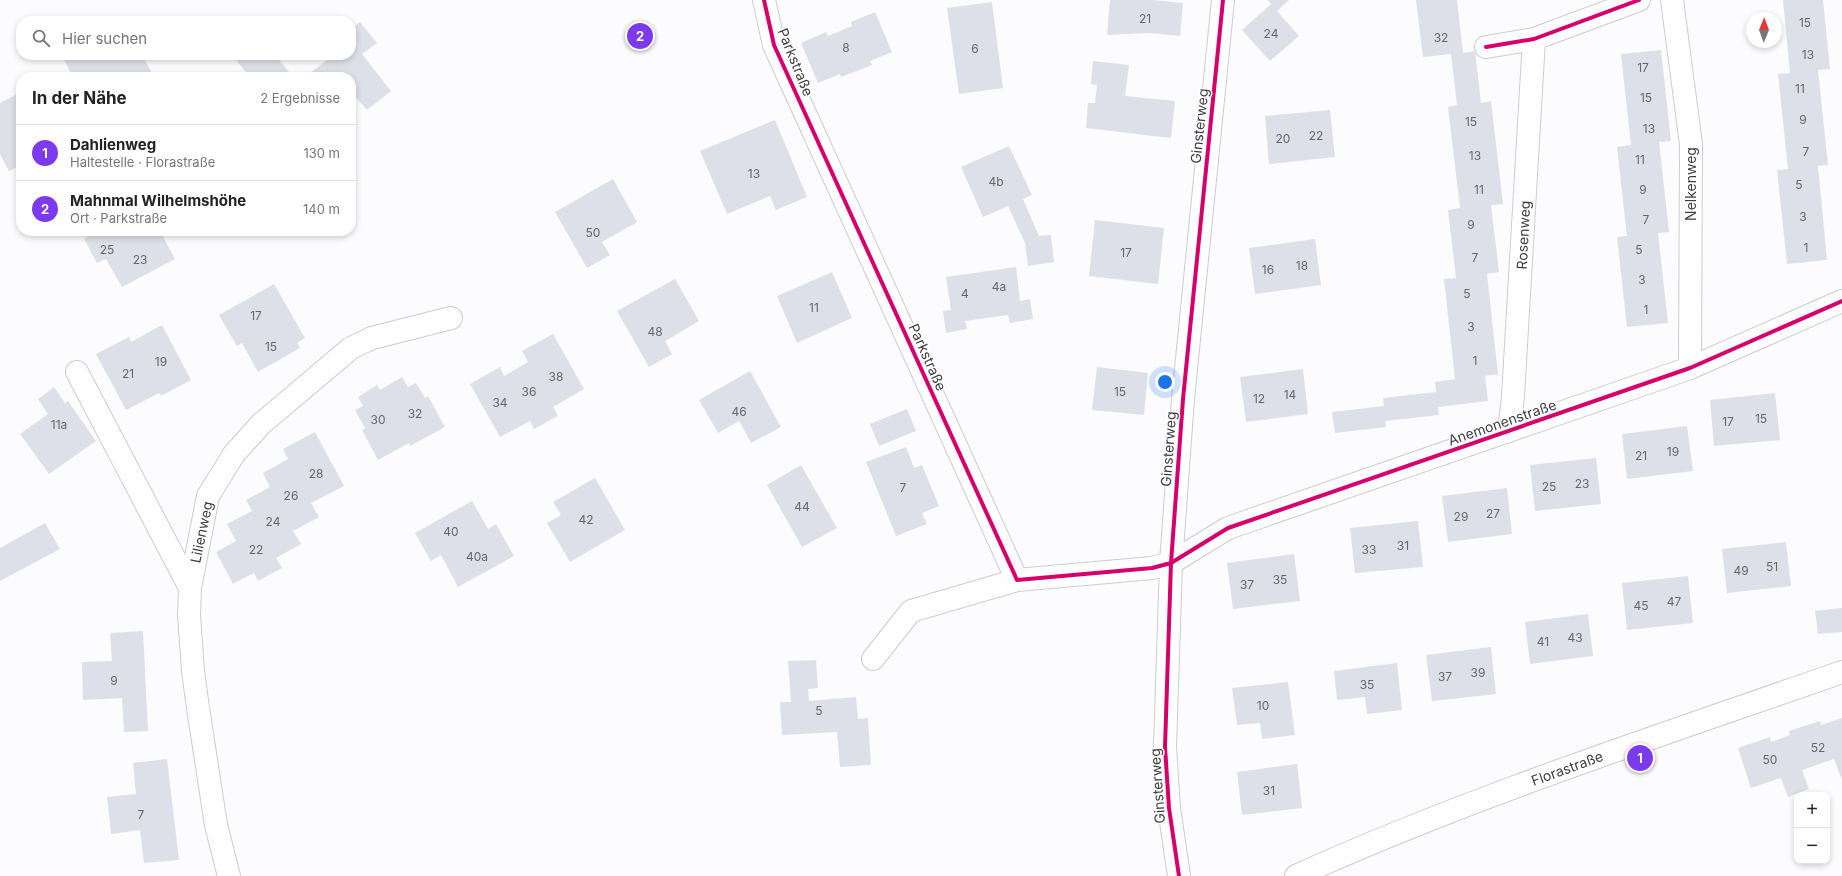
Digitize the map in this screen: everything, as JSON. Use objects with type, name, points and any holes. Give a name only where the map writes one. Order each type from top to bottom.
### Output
[{"type":"street","name":"Parkstraße","points":[[764,0],[774,44],[1017,580]]},
{"type":"street","name":"Ginsterweg","points":[[1179,876],[1176,867],[1169,808],[1165,747],[1171,563],[1183,398],[1223,0]]},
{"type":"street","points":[[1486,47],[1534,39],[1639,0]]},
{"type":"street","name":"Nelkenweg","points":[[1672,0],[1691,144],[1690,368]]},
{"type":"street","name":"Rosenweg","points":[[1509,431],[1514,396],[1534,39]]},
{"type":"street","name":"Anemonenstraße","points":[[1171,563],[1228,528],[1690,368],[1842,302]]},
{"type":"street","name":"Lilienweg","points":[[229,876],[216,825],[197,701],[192,657],[190,588],[208,496],[234,454],[261,424],[351,348],[372,338],[452,318]]},
{"type":"street","points":[[77,372],[190,588]]},
{"type":"street","points":[[873,659],[911,611],[1017,580],[1152,568],[1171,563]]},
{"type":"street","name":"Florastraße","points":[[1296,876],[1425,821],[1531,781],[1842,672]]},
{"type":"building","points":[[1110,0],[1152,0],[1183,3],[1180,36],[1150,33],[1107,35]]},
{"type":"building","points":[[1268,0],[1289,0],[1277,11],[1299,36],[1270,61],[1242,30],[1271,4]]},
{"type":"building","points":[[1416,0],[1457,0],[1463,53],[1475,51],[1481,103],[1491,101],[1503,204],[1491,205],[1499,272],[1487,274],[1498,374],[1485,376],[1488,401],[1438,407],[1439,415],[1385,421],[1386,427],[1335,433],[1332,412],[1384,406],[1383,398],[1436,392],[1435,382],[1455,379],[1444,279],[1456,278],[1448,210],[1460,208],[1448,107],[1457,105],[1451,54],[1423,57]]},
{"type":"building","points":[[1783,0],[1823,0],[1830,69],[1818,70],[1828,165],[1818,166],[1827,260],[1787,264],[1777,170],[1788,169],[1778,74],[1790,73]]},
{"type":"building","points":[[992,2],[1003,88],[959,94],[947,8]]},
{"type":"building","points":[[875,12],[892,52],[870,61],[872,65],[841,77],[840,74],[818,83],[801,43],[826,32],[828,36],[852,26],[851,22]]},
{"type":"building","points":[[360,22],[377,43],[362,54],[391,91],[367,110],[356,98],[356,72],[311,72],[327,60],[356,60],[356,25]]},
{"type":"building","points":[[1661,50],[1671,141],[1659,142],[1669,232],[1658,233],[1668,323],[1627,327],[1617,237],[1627,236],[1617,147],[1631,145],[1621,54]]},
{"type":"building","points":[[64,60],[145,60],[151,72],[70,72]]},
{"type":"building","points":[[236,60],[279,60],[289,72],[246,72]]},
{"type":"building","points":[[1093,61],[1129,65],[1125,96],[1175,101],[1171,138],[1086,128],[1088,103],[1095,103],[1097,85],[1091,84]]},
{"type":"building","points":[[16,95],[16,168],[9,171],[0,154],[0,103]]},
{"type":"building","points":[[1330,110],[1335,157],[1269,164],[1265,116]]},
{"type":"building","points":[[775,120],[807,197],[776,210],[770,196],[727,214],[700,151]]},
{"type":"building","points":[[1009,146],[1032,195],[1023,199],[1039,236],[1051,235],[1054,262],[1028,266],[1025,243],[1008,206],[983,217],[961,167]]},
{"type":"building","points":[[613,179],[637,222],[602,242],[610,255],[587,268],[555,212]]},
{"type":"building","points":[[1095,220],[1164,228],[1158,284],[1089,276]]},
{"type":"building","points":[[88,236],[163,236],[175,259],[122,287],[106,259],[97,263],[84,239]]},
{"type":"building","points":[[1315,239],[1321,285],[1255,294],[1249,248]]},
{"type":"building","points":[[1016,267],[1020,301],[1030,299],[1033,319],[1010,323],[1008,315],[965,321],[967,329],[946,333],[943,311],[951,310],[946,277]]},
{"type":"building","points":[[832,272],[852,318],[797,343],[777,296]]},
{"type":"building","points":[[675,279],[699,321],[665,341],[672,354],[649,367],[617,311]]},
{"type":"building","points":[[274,284],[305,338],[297,343],[300,348],[258,372],[242,343],[237,346],[219,315]]},
{"type":"building","points":[[162,325],[191,380],[161,396],[159,393],[126,410],[96,354],[129,337],[131,342]]},
{"type":"building","points":[[553,334],[584,389],[553,407],[558,416],[534,429],[530,421],[500,437],[470,384],[500,367],[504,376],[528,362],[522,351]]},
{"type":"building","points":[[1097,367],[1148,373],[1144,415],[1092,410]]},
{"type":"building","points":[[1303,369],[1308,414],[1246,422],[1240,377]]},
{"type":"building","points":[[750,371],[781,427],[751,443],[739,421],[718,433],[699,400]]},
{"type":"building","points":[[402,377],[408,387],[416,383],[425,398],[428,396],[445,427],[410,446],[409,443],[378,460],[362,430],[365,428],[355,410],[363,406],[358,397],[377,385],[380,390]]},
{"type":"building","points":[[54,387],[65,403],[68,401],[96,441],[49,474],[20,434],[48,414],[38,399]]},
{"type":"building","points":[[1775,393],[1780,440],[1714,446],[1710,400]]},
{"type":"building","points":[[907,409],[916,431],[879,446],[870,424]]},
{"type":"building","points":[[1687,426],[1693,471],[1627,479],[1622,434]]},
{"type":"building","points":[[315,432],[344,486],[311,503],[319,517],[293,531],[301,544],[276,558],[282,568],[258,581],[254,573],[233,584],[216,552],[236,541],[227,524],[252,511],[246,500],[270,487],[263,473],[288,459],[283,449]]},
{"type":"building","points":[[906,447],[914,468],[922,465],[939,506],[922,513],[927,524],[896,536],[866,462]]},
{"type":"building","points":[[1596,458],[1601,504],[1535,511],[1530,465]]},
{"type":"building","points":[[801,465],[837,528],[802,547],[767,485]]},
{"type":"building","points":[[595,478],[625,530],[570,562],[547,523],[561,515],[553,502]]},
{"type":"building","points":[[1507,488],[1512,534],[1448,542],[1442,496]]},
{"type":"building","points":[[472,501],[488,529],[496,524],[514,556],[458,587],[441,555],[431,561],[415,533]]},
{"type":"building","points":[[1418,521],[1423,567],[1355,573],[1350,528]]},
{"type":"building","points":[[45,523],[60,549],[0,581],[0,548]]},
{"type":"building","points":[[1786,542],[1791,586],[1727,593],[1722,549]]},
{"type":"building","points":[[1294,554],[1300,601],[1233,609],[1227,563]]},
{"type":"building","points":[[1688,576],[1693,623],[1627,630],[1622,583]]},
{"type":"building","points":[[1842,608],[1842,632],[1818,634],[1815,611]]},
{"type":"building","points":[[1588,614],[1593,656],[1530,664],[1525,622]]},
{"type":"building","points":[[143,631],[148,731],[124,732],[122,698],[83,700],[82,662],[112,661],[110,633]]},
{"type":"building","points":[[1491,647],[1496,694],[1432,701],[1426,655]]},
{"type":"building","points":[[816,660],[818,688],[808,689],[809,701],[856,697],[858,719],[868,718],[871,765],[840,767],[837,732],[782,735],[780,702],[791,702],[788,661]]},
{"type":"building","points":[[1397,663],[1402,710],[1367,714],[1365,697],[1337,700],[1334,671]]},
{"type":"building","points":[[1288,682],[1295,735],[1262,739],[1260,723],[1237,725],[1232,688]]},
{"type":"building","points":[[1842,718],[1842,780],[1834,759],[1802,770],[1809,789],[1801,792],[1794,792],[1794,795],[1788,797],[1781,778],[1751,788],[1738,748],[1770,737],[1771,742],[1790,735],[1789,731],[1820,721],[1821,725]]},
{"type":"building","points":[[167,759],[179,860],[144,863],[140,830],[111,834],[107,797],[136,794],[133,763]]},
{"type":"building","points":[[1297,764],[1302,808],[1242,815],[1237,772]]},
{"type":"cycle path","points":[[764,0],[774,45],[1017,580],[1152,568],[1171,563],[1228,528],[1690,368],[1842,301]]},
{"type":"cycle path","points":[[1179,876],[1169,808],[1165,747],[1171,563],[1183,399],[1223,0]]},
{"type":"cycle path","points":[[1486,47],[1534,39],[1639,0]]},
{"type":"place","name":"Mahnmal Wilhelmshöhe","points":[[640,36]]},
{"type":"place","name":"Dahlienweg","points":[[1640,758]]}]
